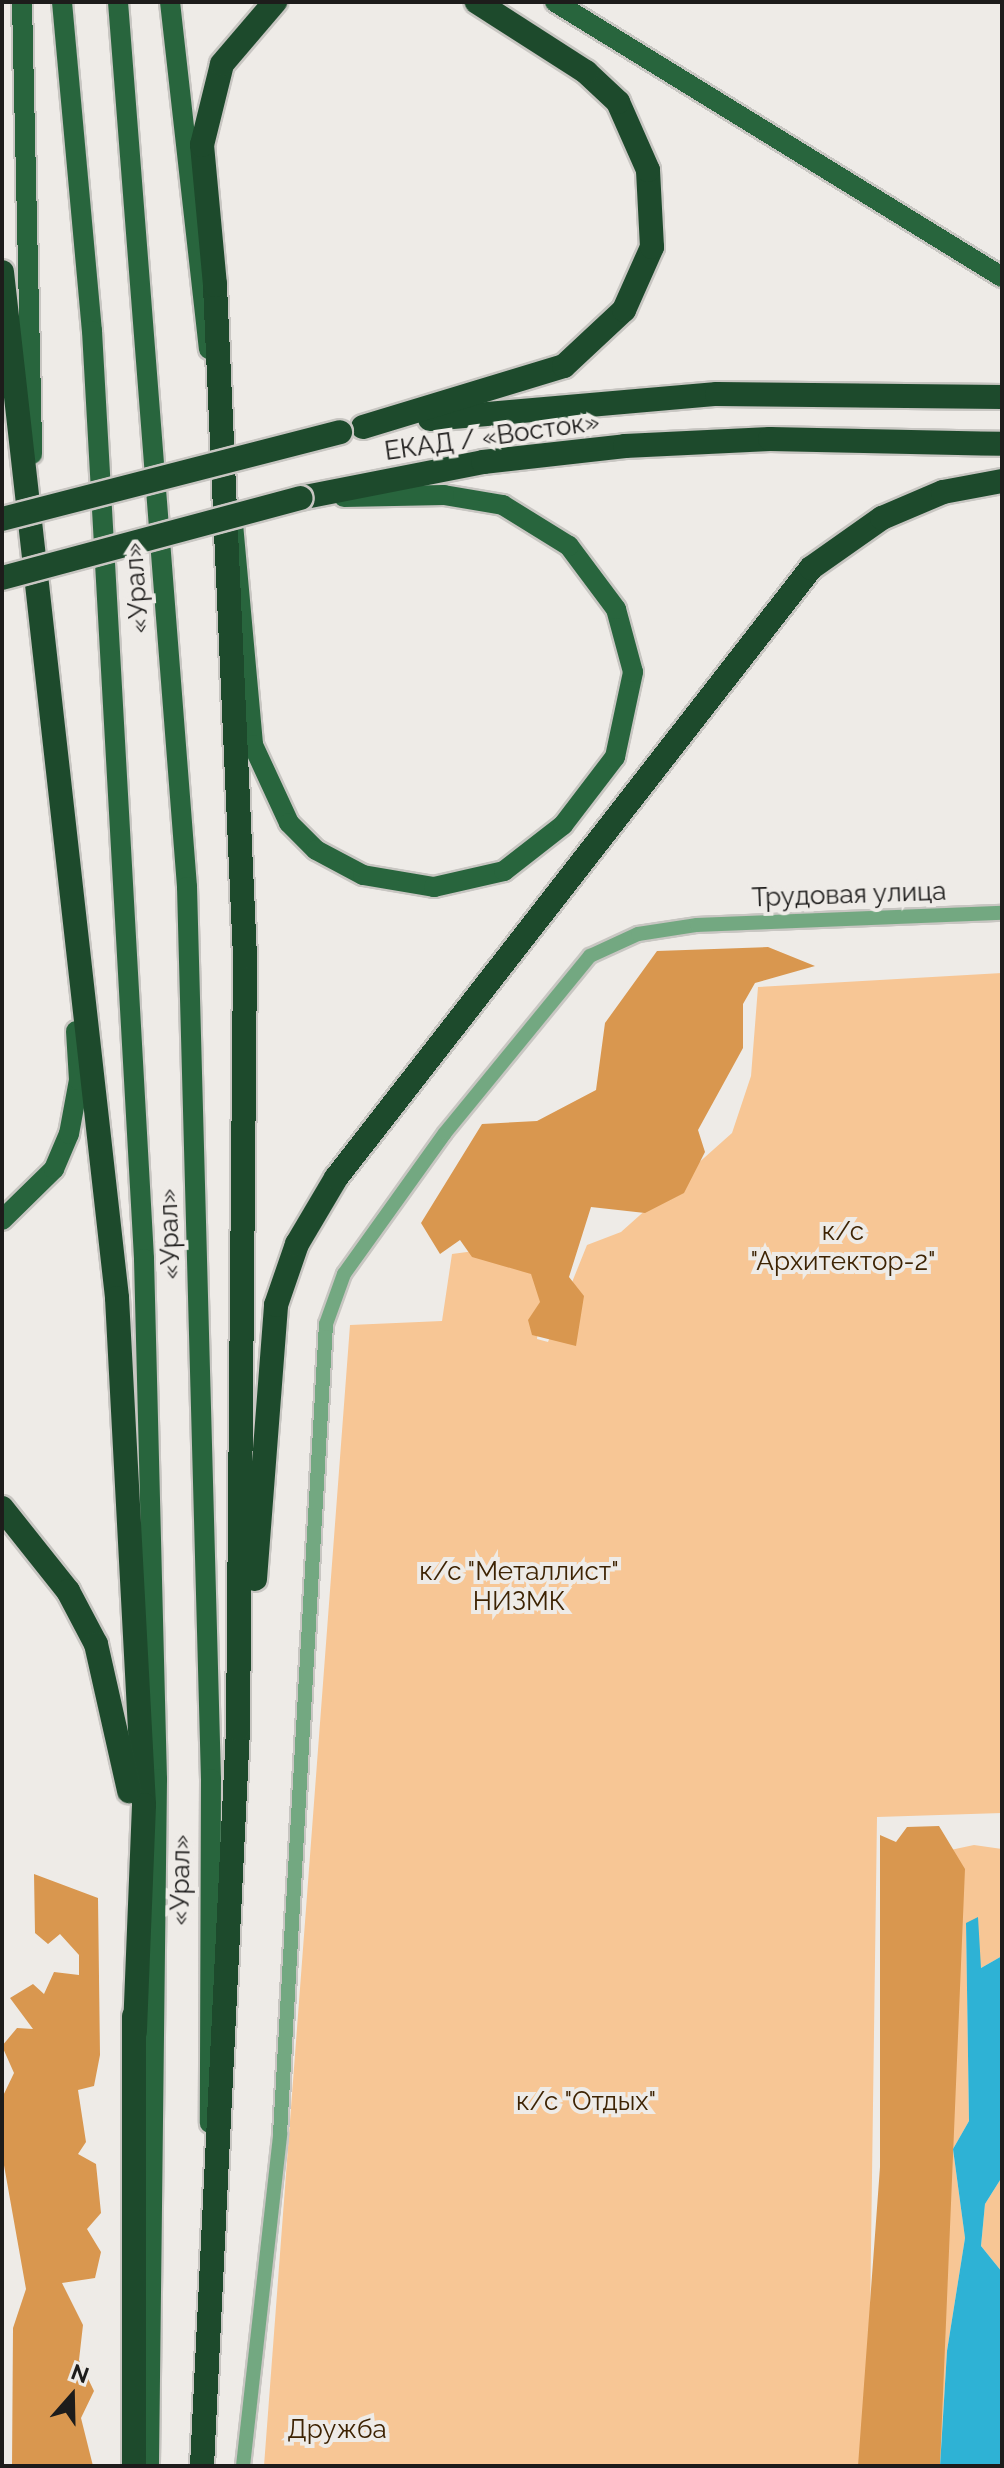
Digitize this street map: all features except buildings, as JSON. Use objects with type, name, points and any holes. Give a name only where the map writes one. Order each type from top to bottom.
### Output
[{"type":"highway","points":[[238,1729],[245,957],[224,478],[202,145],[222,64],[275,2]]},
{"type":"highway","points":[[351,429],[564,366],[624,310],[652,247],[648,170],[618,102],[586,72],[477,2]]},
{"type":"highway","points":[[2,272],[34,524],[67,846],[106,1164],[135,1592],[144,1805],[135,2032]]},
{"type":"highway","name":"ЕКАД / «Восток»","points":[[2,519],[351,429],[717,394],[1002,397]]},
{"type":"highway","name":"ЕКАД / «Восток»","points":[[2,578],[300,498],[483,462],[625,446],[770,439],[1002,444]]},
{"type":"highway","points":[[212,2169],[238,1729],[267,1366],[276,1305],[316,1207],[442,1033],[811,568],[882,518],[943,492],[1002,481]]},
{"type":"highway","points":[[2,1508],[68,1591],[96,1644],[115,1706],[131,1809],[135,2032],[134,2466]]},
{"type":"highway","name":"«Урал»","points":[[202,2466],[212,2169]]},
{"type":"main road","points":[[22,2],[34,524]]},
{"type":"main road","name":"«Урал»","points":[[62,2],[92,331],[145,1275],[157,1779],[149,2466]]},
{"type":"main road","name":"«Урал»","points":[[118,2],[188,919],[211,1779],[212,2169]]},
{"type":"main road","points":[[170,2],[218,401]]},
{"type":"main road","points":[[555,2],[1002,277]]},
{"type":"main road","points":[[224,478],[240,554],[253,745],[289,823],[316,850],[363,875],[434,887],[504,871],[563,825],[615,757],[633,672],[616,609],[569,546],[503,505],[444,495],[300,498]]},
{"type":"main road","points":[[2,1220],[54,1169],[79,1080],[67,846]]},
{"type":"street","name":"Трудовая улица","points":[[243,2466],[280,2134],[326,1324],[344,1274],[372,1229],[590,956],[638,934],[697,925],[1002,913]]},
{"type":"green space","points":[[1002,973],[1002,1813],[877,1817],[868,2466],[264,2466],[350,1325],[442,1321],[452,1254],[548,1241],[537,1339],[548,1342],[587,1245],[621,1232],[732,1133],[751,1076],[758,987]]},
{"type":"green space","points":[[974,1845],[1002,1849],[1002,1956],[981,1968],[966,1923],[969,2121],[953,2149],[965,2238],[947,2351],[940,2466],[896,2466],[913,1858]]},
{"type":"green space","points":[[1002,2177],[1002,2272],[981,2246],[985,2204]]},
{"type":"shaded area","points":[[768,947],[815,966],[755,983],[743,1004],[743,1048],[698,1130],[705,1152],[684,1193],[645,1213],[591,1207],[569,1277],[584,1296],[576,1346],[532,1335],[528,1320],[540,1302],[531,1274],[472,1257],[460,1240],[440,1254],[421,1223],[482,1124],[537,1121],[596,1090],[605,1023],[657,951]]},
{"type":"shaded area","points":[[939,1826],[965,1869],[940,2466],[858,2466],[880,2167],[880,1835],[896,1842],[907,1827]]},
{"type":"shaded area","points":[[34,1874],[98,1898],[100,2055],[94,2086],[78,2090],[86,2142],[78,2154],[96,2164],[101,2213],[87,2229],[101,2252],[95,2278],[62,2283],[83,2325],[79,2360],[94,2391],[81,2418],[93,2466],[12,2466],[13,2328],[26,2289],[2,2154],[2,2098],[14,2073],[2,2046],[17,2028],[33,2029],[10,1998],[33,1984],[44,1994],[54,1972],[79,1975],[79,1955],[60,1934],[48,1944],[35,1933]]},
{"type":"water","points":[[978,1917],[981,1968],[1002,1956],[1002,2177],[985,2204],[981,2246],[1002,2272],[1002,2466],[940,2466],[947,2351],[965,2238],[953,2149],[969,2121],[966,1923]]},
{"type":"park label","name":"к/с \"Архитектор-2\"","points":[[843,1247]]},
{"type":"park label","name":"к/с \"Металлист\" НИЗМК","points":[[519,1587]]},
{"type":"park label","name":"к/с \"Отдых\"","points":[[586,2102]]},
{"type":"park label","name":"Дружба","points":[[337,2430]]}]
